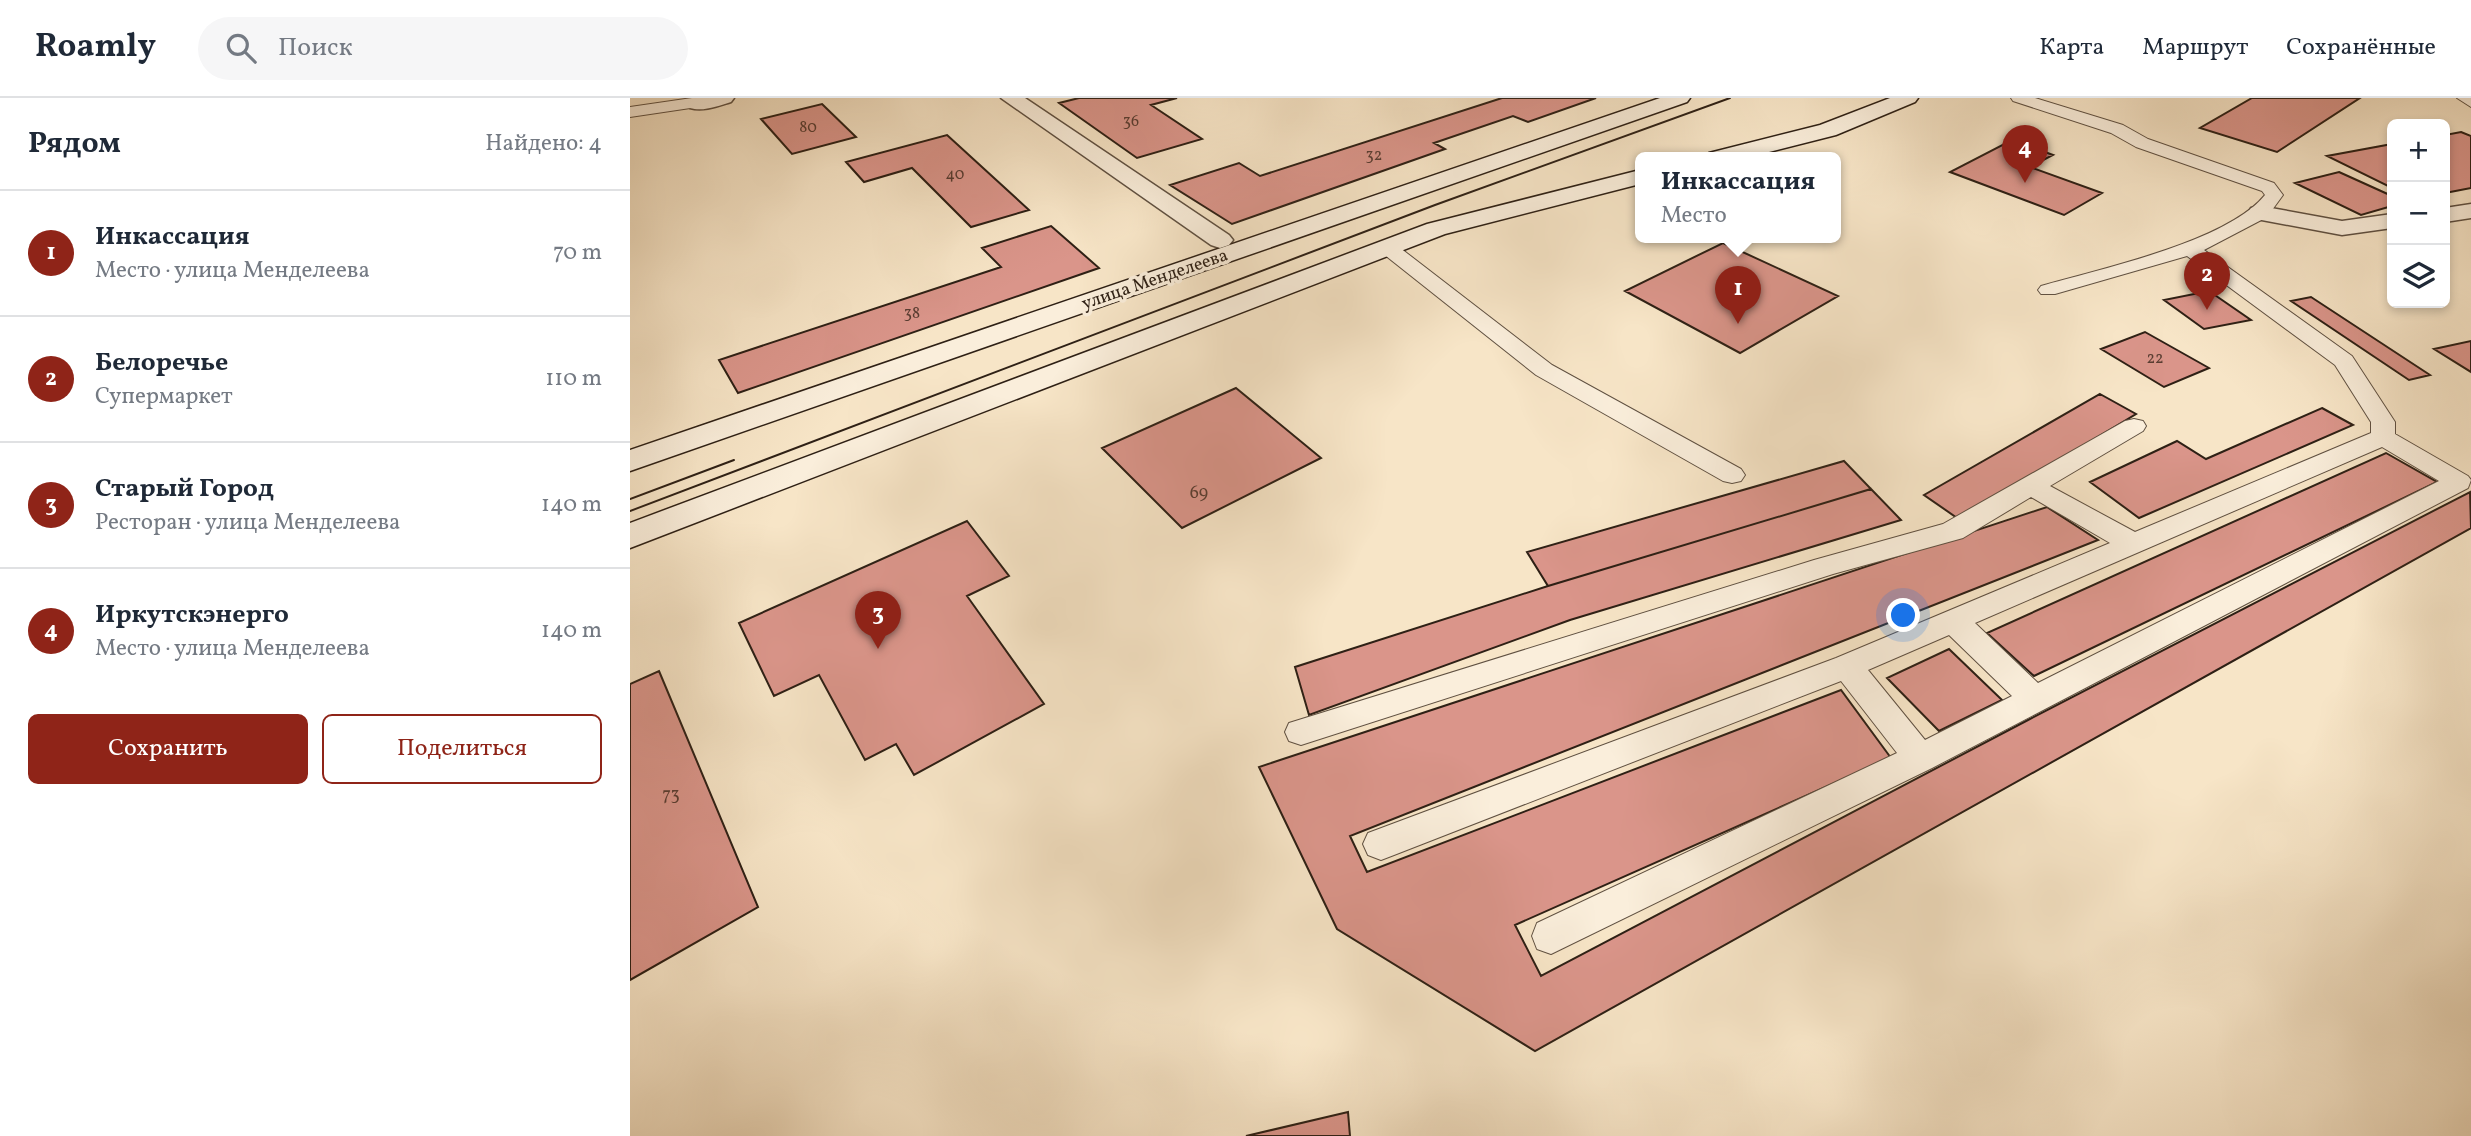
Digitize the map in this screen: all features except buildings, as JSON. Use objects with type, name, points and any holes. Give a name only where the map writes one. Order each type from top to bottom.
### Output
[{"type":"main road","points":[[1012,98],[1228,246]]},
{"type":"main road","name":"улица Менделеева","points":[[630,461],[1228,246],[1680,98]]},
{"type":"main road","points":[[1741,152],[1828,130],[1908,98]]},
{"type":"main road","points":[[630,536],[1436,229],[1635,178]]},
{"type":"main road","points":[[2450,214],[2471,211]]},
{"type":"main road","points":[[2260,213],[2342,228],[2387,222]]},
{"type":"lane","points":[[630,112],[653,104],[724,98]]},
{"type":"lane","points":[[2019,98],[2116,129],[2142,143],[2268,187],[2274,195],[2260,213],[2190,249],[2048,290]]},
{"type":"lane","points":[[2465,98],[2471,102]]},
{"type":"lane","points":[[1388,247],[1544,370],[1732,475]]},
{"type":"lane","points":[[2190,249],[2344,361],[2383,422],[2384,437]]},
{"type":"lane","points":[[1301,732],[1824,567],[1953,531],[2134,426]]},
{"type":"lane","points":[[1381,844],[1847,666],[2384,437]]},
{"type":"lane","points":[[1551,936],[1920,758],[2459,482],[2384,437]]},
{"type":"lane","points":[[2032,487],[2134,544]]},
{"type":"lane","points":[[1955,622],[2034,698]]},
{"type":"lane","points":[[1847,666],[1920,758]]},
{"type":"tram line","points":[[630,511],[1435,205],[1730,98]]},
{"type":"tram line","points":[[630,499],[734,460]]},
{"type":"place","name":"Иркутскэнерго","points":[[2025,183]]},
{"type":"place","name":"Белоречье","points":[[2207,310]]},
{"type":"place","name":"Инкассация","points":[[1738,324]]},
{"type":"place","name":"Старый Город","points":[[878,649]]}]
